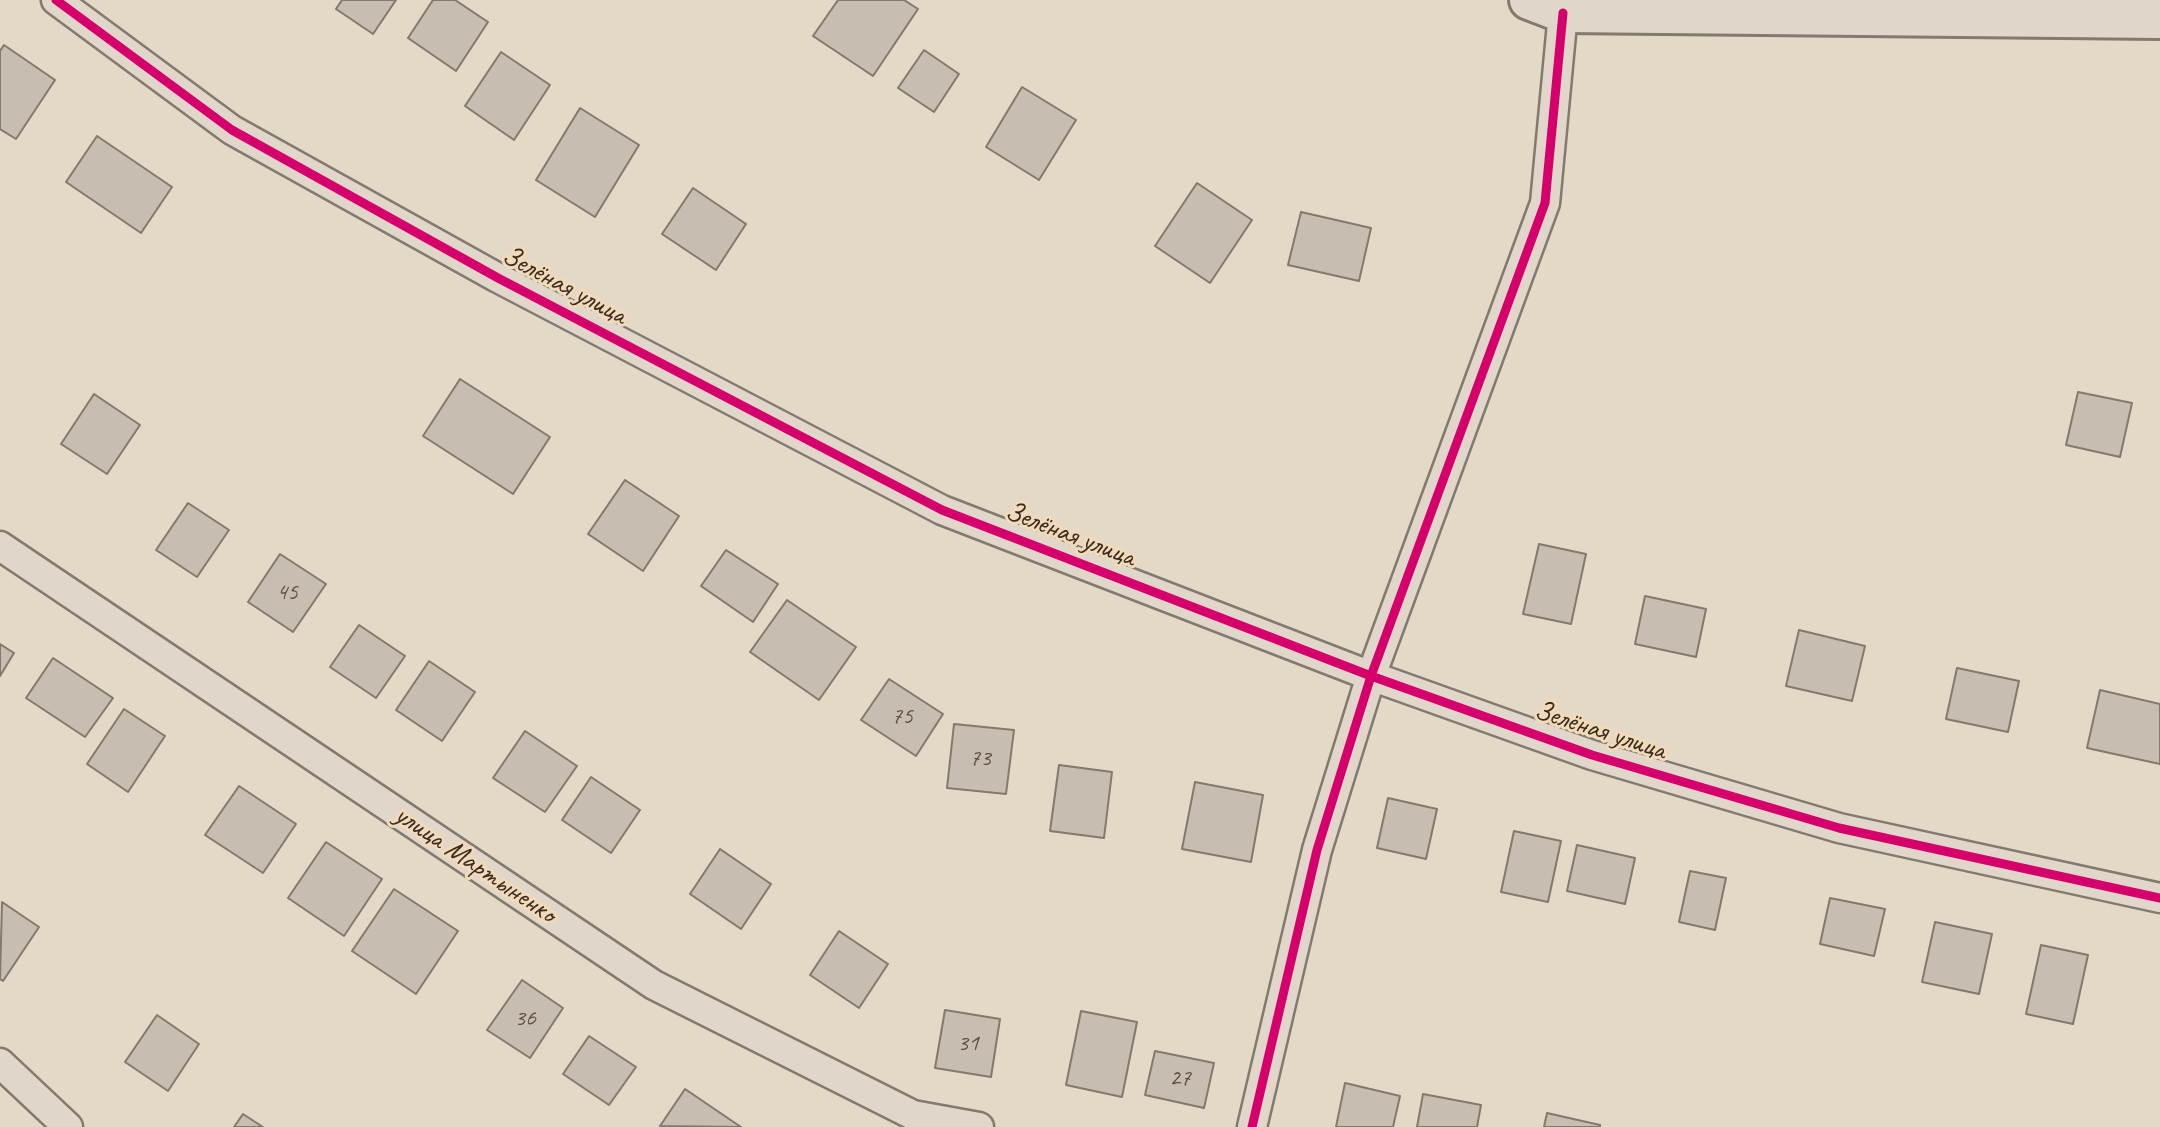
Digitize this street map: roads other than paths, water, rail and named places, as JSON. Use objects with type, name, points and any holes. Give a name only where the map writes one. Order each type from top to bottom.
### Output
[{"type":"main road","points":[[1546,6],[2160,19]]},
{"type":"street","name":"Зелёная улица","points":[[56,0],[232,130],[498,278],[942,510],[1371,676],[1592,755],[1839,828],[2160,898]]},
{"type":"street","points":[[1252,1127],[1317,850],[1371,676],[1545,203],[1546,6]]},
{"type":"street","name":"улица Мартыненко","points":[[0,546],[654,985],[913,1115],[979,1127]]},
{"type":"street","points":[[0,1063],[68,1127]]}]
